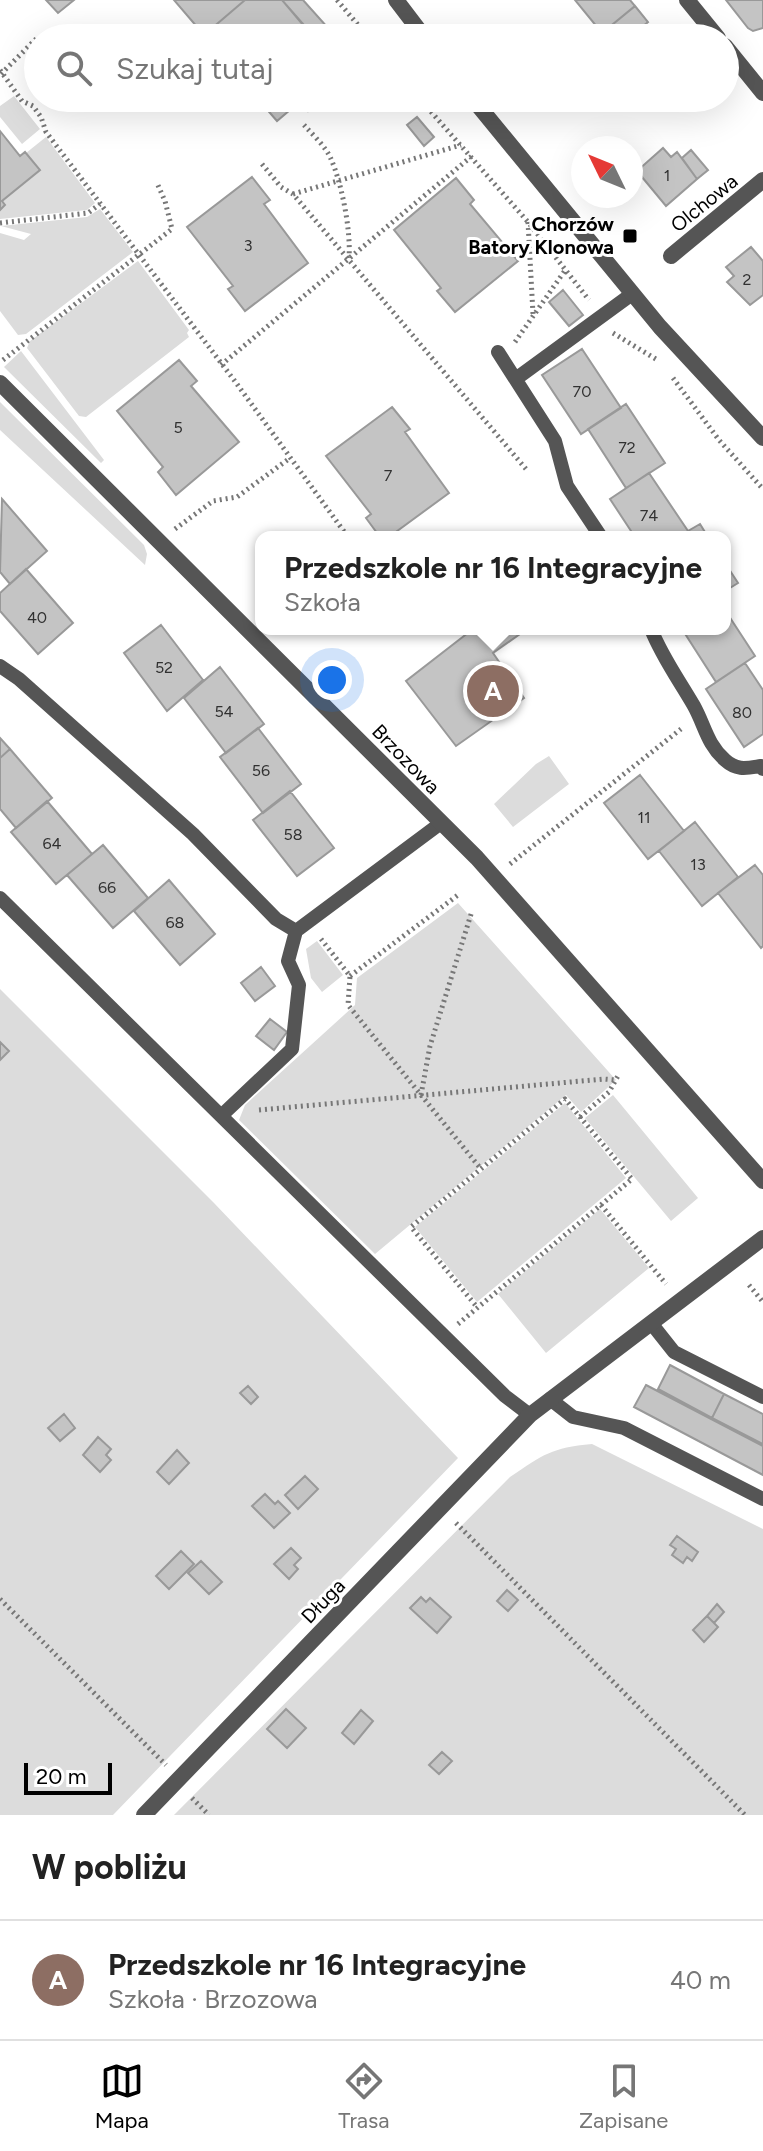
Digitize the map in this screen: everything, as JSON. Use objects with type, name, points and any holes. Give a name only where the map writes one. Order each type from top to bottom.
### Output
[{"type":"street","points":[[396,0],[414,24]]},
{"type":"street","points":[[687,0],[707,24]]},
{"type":"street","points":[[739,63],[763,93]]},
{"type":"street","points":[[483,112],[632,294],[763,438]]},
{"type":"street","name":"Olchowa","points":[[671,256],[763,180]]},
{"type":"street","name":"Brzozowa","points":[[0,383],[507,891],[763,1181]]},
{"type":"street","points":[[530,1415],[763,1238]]},
{"type":"street","name":"Długa","points":[[144,1815],[530,1415]]},
{"type":"lane","points":[[517,378],[632,294]]},
{"type":"lane","points":[[501,356],[555,441],[567,486],[597,531]]},
{"type":"lane","points":[[654,635],[703,732],[726,761],[741,769],[762,766]]},
{"type":"lane","points":[[0,666],[19,679],[193,834],[276,919],[302,927]]},
{"type":"lane","points":[[221,1116],[292,1049],[299,985],[288,961],[302,927],[441,823]]},
{"type":"lane","points":[[0,898],[505,1396],[530,1415]]},
{"type":"lane","points":[[651,1323],[674,1352],[763,1397]]},
{"type":"lane","points":[[550,1399],[573,1417],[624,1428],[763,1499]]},
{"type":"path","points":[[337,0],[357,24]]},
{"type":"path","points":[[24,51],[1,73],[24,102]]},
{"type":"path","points":[[37,112],[42,127],[234,380],[344,531]]},
{"type":"path","points":[[432,112],[589,297],[592,310]]},
{"type":"path","points":[[304,125],[330,156],[350,244],[349,259]]},
{"type":"path","points":[[293,194],[461,145]]},
{"type":"path","points":[[221,365],[472,156]]},
{"type":"path","points":[[262,164],[281,187],[293,194],[526,469]]},
{"type":"path","points":[[0,363],[172,229],[157,183]]},
{"type":"path","points":[[0,223],[88,213],[100,204]]},
{"type":"path","points":[[528,222],[533,315]]},
{"type":"path","points":[[501,356],[566,269]]},
{"type":"path","points":[[608,329],[659,361],[719,440],[763,489]]},
{"type":"path","points":[[175,530],[213,501],[237,497],[290,458]]},
{"type":"path","points":[[509,864],[698,717]]},
{"type":"path","points":[[350,976],[458,895]]},
{"type":"path","points":[[421,1096],[430,1046],[472,911]]},
{"type":"path","points":[[302,927],[350,976],[348,1005],[481,1169]]},
{"type":"path","points":[[232,1105],[243,1111],[618,1077],[609,1092],[580,1117]]},
{"type":"path","points":[[444,1336],[632,1179],[565,1099],[411,1227],[477,1307]]},
{"type":"path","points":[[601,1205],[680,1301]]},
{"type":"path","points":[[749,1285],[763,1302]]},
{"type":"path","points":[[441,1508],[745,1815]]},
{"type":"path","points":[[0,1599],[180,1778]]},
{"type":"shaded area","points":[[14,96],[40,129],[22,144],[0,117],[0,106]]},
{"type":"shaded area","points":[[46,137],[95,203],[87,210],[0,219],[0,210],[5,205],[2,201],[39,171],[26,153]]},
{"type":"shaded area","points":[[100,209],[133,252],[26,334],[18,335],[0,311],[0,233],[24,240],[31,234],[1,226],[87,217]]},
{"type":"shaded area","points":[[138,261],[189,330],[189,337],[86,417],[79,416],[27,348],[30,341]]},
{"type":"shaded area","points":[[21,351],[104,460],[101,463],[4,367]]},
{"type":"shaded area","points":[[0,402],[144,545],[147,554],[145,565],[0,430]]},
{"type":"shaded area","points":[[549,756],[569,784],[513,827],[494,804],[536,764]]},
{"type":"shaded area","points":[[458,903],[616,1080],[581,1112],[566,1095],[375,1254],[239,1120],[245,1105],[355,1005],[357,978]]},
{"type":"shaded area","points":[[317,941],[343,975],[322,992],[311,978],[306,949]]},
{"type":"shaded area","points":[[0,989],[214,1203],[458,1458],[113,1815],[0,1815]]},
{"type":"shaded area","points":[[613,1095],[698,1198],[671,1221],[585,1118]]},
{"type":"shaded area","points":[[565,1103],[626,1178],[477,1302],[415,1227]]},
{"type":"shaded area","points":[[600,1209],[649,1268],[546,1353],[498,1294]]},
{"type":"shaded area","points":[[592,1444],[763,1529],[763,1815],[174,1815],[510,1477],[548,1453]]},
{"type":"building","points":[[46,0],[74,0],[58,13]]},
{"type":"building","points":[[174,0],[245,0],[217,24],[195,24]]},
{"type":"building","points":[[245,0],[282,0],[303,24],[217,24]]},
{"type":"building","points":[[282,0],[303,0],[324,24],[302,24]]},
{"type":"building","points":[[575,0],[630,0],[635,6],[613,24],[595,24]]},
{"type":"building","points":[[726,0],[763,0],[763,28],[753,31],[748,28]]},
{"type":"building","points":[[635,6],[648,22],[646,24],[613,24]]},
{"type":"building","points":[[269,112],[288,112],[277,121]]},
{"type":"building","points":[[417,117],[434,137],[424,146],[407,125]]},
{"type":"building","points":[[0,131],[20,156],[25,152],[40,170],[2,201],[5,205],[0,210]]},
{"type":"building","points":[[663,148],[671,157],[677,152],[697,179],[666,206],[643,178],[643,166]]},
{"type":"building","points":[[691,150],[708,170],[697,179],[682,158]]},
{"type":"building","points":[[252,177],[270,200],[264,204],[308,263],[245,311],[228,289],[233,286],[187,227]]},
{"type":"building","points":[[456,178],[474,200],[470,204],[518,261],[455,312],[437,291],[441,288],[394,230]]},
{"type":"building","points":[[751,247],[763,261],[763,295],[750,305],[727,282],[734,276],[726,267]]},
{"type":"building","points":[[563,290],[583,315],[569,326],[549,302]]},
{"type":"building","points":[[582,349],[621,408],[581,434],[542,375]]},
{"type":"building","points":[[179,360],[197,381],[191,386],[239,442],[176,495],[158,472],[163,467],[117,411]]},
{"type":"building","points":[[626,404],[665,463],[626,488],[588,429]]},
{"type":"building","points":[[392,407],[410,429],[405,432],[449,493],[397,531],[376,531],[366,518],[371,514],[326,456]]},
{"type":"building","points":[[649,473],[688,531],[631,531],[610,499]]},
{"type":"building","points":[[2,499],[47,551],[10,584],[0,572]]},
{"type":"building","points":[[700,524],[704,531],[688,531]]},
{"type":"building","points":[[26,569],[73,623],[38,654],[0,611],[0,593]]},
{"type":"building","points":[[731,572],[738,583],[731,587]]},
{"type":"building","points":[[731,619],[755,656],[716,682],[686,635],[731,635]]},
{"type":"building","points":[[161,625],[203,680],[167,711],[124,653]]},
{"type":"building","points":[[465,635],[518,635],[493,653],[524,698],[456,746],[406,681]]},
{"type":"building","points":[[745,663],[763,690],[763,734],[744,747],[706,689]]},
{"type":"building","points":[[220,667],[264,724],[226,753],[184,698]]},
{"type":"building","points":[[258,728],[301,784],[263,813],[220,757]]},
{"type":"building","points":[[0,738],[10,749],[0,758]]},
{"type":"building","points":[[10,749],[52,798],[16,828],[0,809],[0,758]]},
{"type":"building","points":[[640,775],[684,831],[648,859],[604,803]]},
{"type":"building","points":[[290,791],[334,848],[297,876],[253,820]]},
{"type":"building","points":[[47,801],[92,854],[56,884],[11,832]]},
{"type":"building","points":[[695,822],[738,877],[702,906],[659,851]]},
{"type":"building","points":[[103,845],[148,898],[113,928],[67,875]]},
{"type":"building","points":[[755,865],[763,875],[761,948],[718,893]]},
{"type":"building","points":[[169,880],[215,934],[180,965],[134,911]]},
{"type":"building","points":[[261,967],[275,986],[255,1001],[241,983]]},
{"type":"building","points":[[270,1019],[287,1032],[274,1050],[256,1036]]},
{"type":"building","points":[[0,1042],[9,1051],[0,1060]]},
{"type":"building","points":[[670,1365],[724,1394],[712,1418],[658,1389]]},
{"type":"building","points":[[646,1385],[763,1446],[763,1475],[634,1407]]},
{"type":"building","points":[[248,1386],[258,1397],[251,1404],[240,1393]]},
{"type":"building","points":[[724,1394],[763,1414],[763,1444],[712,1418]]},
{"type":"building","points":[[64,1414],[75,1428],[60,1441],[48,1428]]},
{"type":"building","points":[[98,1437],[111,1449],[106,1455],[111,1460],[100,1472],[83,1455]]},
{"type":"building","points":[[177,1450],[189,1463],[169,1484],[157,1472]]},
{"type":"building","points":[[305,1476],[318,1489],[298,1509],[285,1495]]},
{"type":"building","points":[[265,1494],[290,1513],[274,1528],[252,1506]]},
{"type":"building","points":[[677,1536],[698,1552],[692,1561],[687,1557],[683,1563],[672,1555],[676,1549],[670,1545]]},
{"type":"building","points":[[291,1548],[301,1558],[294,1565],[298,1569],[289,1579],[274,1564]]},
{"type":"building","points":[[181,1551],[194,1564],[169,1589],[156,1576]]},
{"type":"building","points":[[201,1561],[222,1582],[209,1594],[188,1573]]},
{"type":"building","points":[[507,1590],[518,1600],[508,1611],[497,1601]]},
{"type":"building","points":[[421,1597],[426,1602],[430,1598],[451,1617],[437,1633],[410,1608]]},
{"type":"building","points":[[717,1604],[724,1612],[714,1623],[707,1616]]},
{"type":"building","points":[[707,1616],[718,1627],[704,1642],[693,1630]]},
{"type":"building","points":[[286,1709],[306,1728],[287,1748],[267,1729]]},
{"type":"building","points":[[361,1710],[373,1721],[354,1744],[342,1733]]},
{"type":"building","points":[[442,1752],[452,1761],[439,1774],[429,1765]]},
{"type":"place","name":"Chorzów Batory Klonowa","points":[[630,236]]},
{"type":"place","name":"Przedszkole nr 16 Integracyjne","points":[[493,691]]}]
